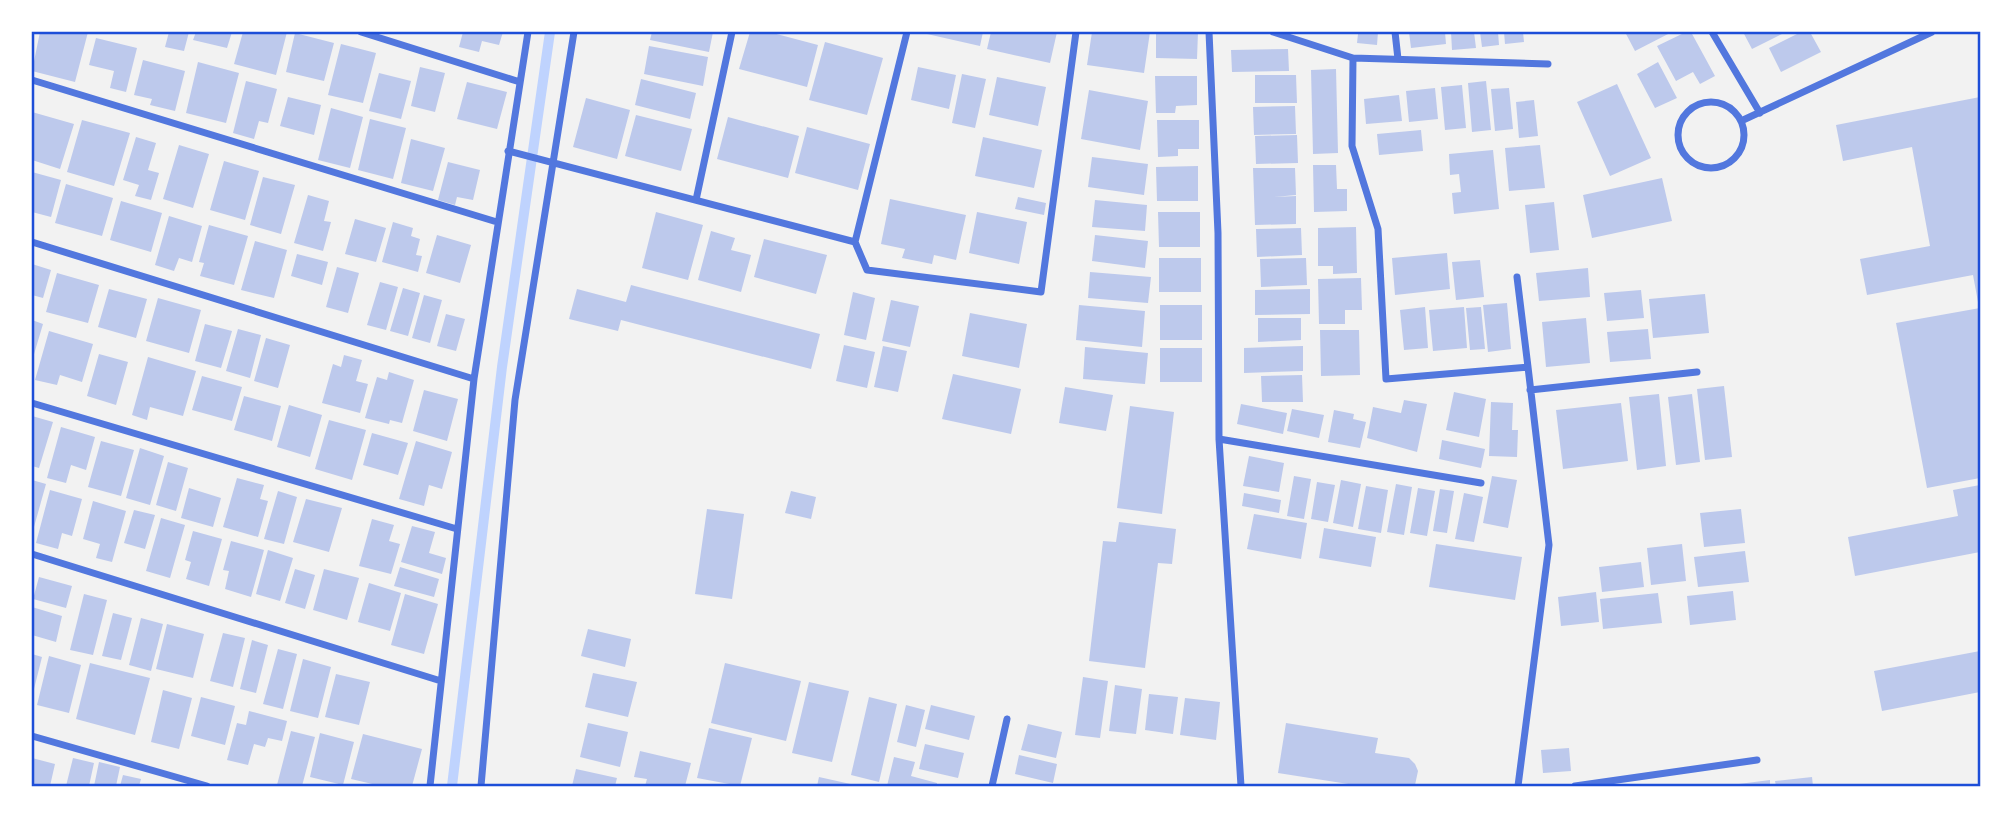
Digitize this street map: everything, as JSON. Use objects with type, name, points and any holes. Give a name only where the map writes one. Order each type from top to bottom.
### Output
[{"type":"street","points":[[361,32],[520,82]]},
{"type":"street","points":[[430,786],[474,379],[528,32]]},
{"type":"street","points":[[481,786],[515,400],[574,32]]},
{"type":"street","points":[[695,200],[732,32]]},
{"type":"street","points":[[907,32],[855,242],[867,270],[1041,292],[1076,32]]},
{"type":"street","points":[[1209,32],[1218,233],[1219,439],[1241,786]]},
{"type":"street","points":[[1273,32],[1290,34],[1353,58],[1548,64]]},
{"type":"street","points":[[1395,32],[1398,59]]},
{"type":"street","points":[[1712,32],[1760,113]]},
{"type":"street","points":[[1741,121],[1932,32]]},
{"type":"street","points":[[1353,58],[1352,146],[1378,229],[1386,379],[1528,366]]},
{"type":"street","points":[[32,80],[497,222]]},
{"type":"street","points":[[1714,102],[1728,107],[1741,121],[1742,147],[1728,164],[1704,168],[1683,154],[1677,140],[1678,125],[1686,112],[1699,104],[1714,102]]},
{"type":"street","points":[[508,151],[855,242]]},
{"type":"street","points":[[32,242],[474,379]]},
{"type":"street","points":[[1517,276],[1549,545],[1518,786]]},
{"type":"street","points":[[1530,390],[1697,372]]},
{"type":"street","points":[[32,403],[457,529]]},
{"type":"street","points":[[1219,439],[1481,483]]},
{"type":"street","points":[[32,554],[441,681]]},
{"type":"street","points":[[992,786],[1007,719]]},
{"type":"street","points":[[32,736],[207,786]]},
{"type":"street","points":[[1575,786],[1758,760]]},
{"type":"building","points":[[40,32],[88,32],[75,82],[32,71]]},
{"type":"building","points":[[169,32],[189,32],[184,51],[165,47]]},
{"type":"building","points":[[196,32],[232,32],[227,48],[193,40]]},
{"type":"building","points":[[243,32],[287,32],[276,75],[234,64]]},
{"type":"building","points":[[463,32],[503,32],[499,45],[482,41],[479,52],[459,47]]},
{"type":"building","points":[[652,32],[713,32],[709,52],[650,40]]},
{"type":"building","points":[[750,32],[769,32],[818,45],[807,87],[739,69]]},
{"type":"building","points":[[927,32],[983,32],[980,46]]},
{"type":"building","points":[[991,32],[1057,32],[1050,63],[987,49]]},
{"type":"building","points":[[1092,32],[1150,32],[1144,73],[1087,65]]},
{"type":"building","points":[[1156,32],[1198,32],[1197,59],[1156,58]]},
{"type":"building","points":[[1349,32],[1378,32],[1377,45],[1357,43],[1358,34]]},
{"type":"building","points":[[1409,32],[1445,32],[1446,44],[1411,48]]},
{"type":"building","points":[[1451,32],[1474,32],[1476,48],[1452,50]]},
{"type":"building","points":[[1480,32],[1498,32],[1499,45],[1482,47]]},
{"type":"building","points":[[1504,32],[1523,32],[1524,42],[1505,44]]},
{"type":"building","points":[[1625,32],[1672,32],[1635,51]]},
{"type":"building","points":[[1691,32],[1715,76],[1700,84],[1693,72],[1676,81],[1657,46]]},
{"type":"building","points":[[1743,32],[1786,32],[1752,49]]},
{"type":"building","points":[[1801,32],[1810,32],[1821,52],[1781,72],[1769,48]]},
{"type":"building","points":[[295,33],[334,43],[324,81],[286,72]]},
{"type":"building","points":[[96,38],[137,48],[126,92],[110,88],[114,71],[89,65]]},
{"type":"building","points":[[825,42],[883,58],[867,115],[809,100]]},
{"type":"building","points":[[341,44],[376,53],[363,103],[328,95]]},
{"type":"building","points":[[649,46],[708,57],[703,86],[644,74]]},
{"type":"building","points":[[1288,49],[1289,71],[1232,72],[1231,50]]},
{"type":"building","points":[[143,60],[185,71],[175,111],[150,105],[152,99],[134,95]]},
{"type":"building","points":[[198,62],[239,73],[226,123],[186,113]]},
{"type":"building","points":[[1658,62],[1677,98],[1655,108],[1637,74]]},
{"type":"building","points":[[420,67],[445,73],[435,112],[411,106]]},
{"type":"building","points":[[918,67],[956,75],[949,109],[911,100]]},
{"type":"building","points":[[1336,69],[1338,153],[1313,154],[1311,70]]},
{"type":"building","points":[[379,73],[411,81],[401,119],[369,111]]},
{"type":"building","points":[[962,74],[986,79],[975,128],[952,123]]},
{"type":"building","points":[[1255,75],[1296,75],[1297,103],[1255,103]]},
{"type":"building","points":[[1155,76],[1197,76],[1197,105],[1176,106],[1175,113],[1156,113]]},
{"type":"building","points":[[997,77],[1046,87],[1038,126],[989,115]]},
{"type":"building","points":[[641,79],[696,93],[690,119],[635,105]]},
{"type":"building","points":[[246,81],[277,89],[268,123],[259,121],[254,139],[233,133]]},
{"type":"building","points":[[1486,81],[1491,130],[1472,132],[1468,83]]},
{"type":"building","points":[[467,82],[507,92],[497,129],[457,119]]},
{"type":"building","points":[[1617,84],[1651,158],[1610,176],[1577,102]]},
{"type":"building","points":[[1462,85],[1466,128],[1445,130],[1441,87]]},
{"type":"building","points":[[1435,88],[1438,119],[1409,122],[1406,91]]},
{"type":"building","points":[[1509,88],[1513,129],[1495,131],[1491,89]]},
{"type":"building","points":[[1089,90],[1148,101],[1140,150],[1081,139]]},
{"type":"building","points":[[1399,95],[1402,121],[1366,124],[1364,99]]},
{"type":"building","points":[[288,97],[321,105],[314,135],[280,126]]},
{"type":"building","points":[[1980,97],[1980,302],[1973,275],[1867,295],[1860,259],[1930,246],[1912,147],[1843,161],[1836,125]]},
{"type":"building","points":[[586,98],[630,110],[617,159],[573,147]]},
{"type":"building","points":[[1534,100],[1538,136],[1519,138],[1516,102]]},
{"type":"building","points":[[1295,106],[1296,134],[1254,135],[1253,107]]},
{"type":"building","points":[[331,108],[363,117],[350,168],[318,160]]},
{"type":"building","points":[[32,112],[74,124],[60,169],[32,160]]},
{"type":"building","points":[[636,115],[692,129],[681,171],[625,156]]},
{"type":"building","points":[[728,117],[799,136],[788,178],[717,159]]},
{"type":"building","points":[[370,119],[406,128],[393,179],[358,170]]},
{"type":"building","points":[[82,120],[130,133],[114,186],[67,172]]},
{"type":"building","points":[[1157,120],[1199,120],[1199,149],[1178,149],[1178,156],[1158,157]]},
{"type":"building","points":[[807,127],[870,144],[858,190],[795,173]]},
{"type":"building","points":[[1421,130],[1423,151],[1379,155],[1377,134]]},
{"type":"building","points":[[1297,135],[1298,163],[1256,164],[1255,136]]},
{"type":"building","points":[[136,137],[156,143],[148,170],[159,173],[151,200],[135,196],[139,185],[123,180]]},
{"type":"building","points":[[983,137],[1042,150],[1034,188],[975,176]]},
{"type":"building","points":[[411,139],[445,148],[433,191],[401,183]]},
{"type":"building","points":[[179,145],[209,154],[193,208],[163,199]]},
{"type":"building","points":[[1540,145],[1545,188],[1509,191],[1505,148]]},
{"type":"building","points":[[1493,150],[1499,209],[1454,214],[1452,193],[1461,192],[1459,174],[1450,175],[1449,154]]},
{"type":"building","points":[[1092,157],[1148,164],[1144,195],[1088,187]]},
{"type":"building","points":[[224,161],[259,171],[245,220],[210,210]]},
{"type":"building","points":[[448,162],[480,170],[473,200],[457,197],[455,205],[438,200]]},
{"type":"building","points":[[1313,165],[1336,165],[1337,189],[1347,189],[1347,211],[1314,212]]},
{"type":"building","points":[[1198,166],[1198,201],[1157,201],[1156,167]]},
{"type":"building","points":[[1253,168],[1295,168],[1296,195],[1274,197],[1296,196],[1296,224],[1255,225]]},
{"type":"building","points":[[32,172],[61,180],[51,217],[32,212]]},
{"type":"building","points":[[263,177],[295,185],[281,234],[250,225]]},
{"type":"building","points":[[1662,178],[1672,221],[1592,238],[1583,195]]},
{"type":"building","points":[[66,184],[113,198],[102,236],[55,223]]},
{"type":"building","points":[[308,195],[329,201],[324,221],[331,222],[323,251],[294,243]]},
{"type":"building","points":[[1018,197],[1046,203],[1044,215],[1015,209]]},
{"type":"building","points":[[890,199],[966,215],[956,260],[934,255],[932,264],[902,258],[905,249],[881,244]]},
{"type":"building","points":[[1095,200],[1147,205],[1145,231],[1092,227]]},
{"type":"building","points":[[121,201],[162,213],[151,252],[110,240]]},
{"type":"building","points":[[1554,202],[1559,250],[1530,253],[1525,205]]},
{"type":"building","points":[[656,212],[703,225],[688,280],[642,268]]},
{"type":"building","points":[[977,212],[1027,222],[1019,264],[969,253]]},
{"type":"building","points":[[1158,212],[1200,212],[1200,247],[1159,247]]},
{"type":"building","points":[[169,216],[202,226],[192,262],[179,258],[174,271],[155,265]]},
{"type":"building","points":[[355,219],[386,228],[376,262],[345,254]]},
{"type":"building","points":[[393,222],[413,228],[411,236],[420,239],[416,255],[422,256],[418,272],[382,262]]},
{"type":"building","points":[[209,225],[248,236],[234,285],[200,276],[204,263],[199,262]]},
{"type":"building","points":[[1356,227],[1357,273],[1333,274],[1333,266],[1318,266],[1318,228]]},
{"type":"building","points":[[1301,228],[1302,255],[1257,257],[1256,229]]},
{"type":"building","points":[[711,231],[735,238],[731,250],[751,255],[741,292],[698,280]]},
{"type":"building","points":[[437,235],[471,245],[460,283],[426,273]]},
{"type":"building","points":[[1095,235],[1148,241],[1145,268],[1092,261]]},
{"type":"building","points":[[764,239],[827,255],[816,294],[754,277]]},
{"type":"building","points":[[255,241],[287,250],[274,298],[241,290]]},
{"type":"building","points":[[1447,253],[1450,289],[1395,295],[1392,258]]},
{"type":"building","points":[[297,254],[328,262],[322,285],[291,276]]},
{"type":"building","points":[[1159,258],[1201,258],[1201,292],[1159,292]]},
{"type":"building","points":[[1306,258],[1307,285],[1261,287],[1260,259]]},
{"type":"building","points":[[1480,260],[1484,297],[1456,300],[1452,262]]},
{"type":"building","points":[[32,264],[51,270],[43,298],[32,295]]},
{"type":"building","points":[[337,267],[359,273],[348,313],[326,307]]},
{"type":"building","points":[[1588,268],[1590,297],[1539,301],[1536,273]]},
{"type":"building","points":[[1090,272],[1151,277],[1148,303],[1088,298]]},
{"type":"building","points":[[57,273],[99,285],[88,323],[46,312]]},
{"type":"building","points":[[1361,278],[1362,310],[1345,310],[1345,324],[1319,324],[1318,279]]},
{"type":"building","points":[[380,282],[398,287],[386,330],[367,325]]},
{"type":"building","points":[[631,285],[820,334],[811,369],[621,320],[618,331],[569,319],[577,289],[626,302]]},
{"type":"building","points":[[403,288],[420,293],[408,336],[390,331]]},
{"type":"building","points":[[109,289],[147,299],[136,338],[98,327]]},
{"type":"building","points":[[1310,289],[1310,314],[1255,315],[1255,290]]},
{"type":"building","points":[[1641,290],[1644,318],[1607,321],[1604,293]]},
{"type":"building","points":[[853,292],[875,298],[866,340],[844,335]]},
{"type":"building","points":[[1705,294],[1709,333],[1653,338],[1649,299]]},
{"type":"building","points":[[424,295],[442,300],[430,343],[412,338]]},
{"type":"building","points":[[158,298],[201,310],[189,353],[146,341]]},
{"type":"building","points":[[891,300],[919,306],[910,347],[882,341]]},
{"type":"building","points":[[1507,303],[1511,349],[1488,352],[1483,305]]},
{"type":"building","points":[[1079,305],[1145,311],[1142,347],[1076,340]]},
{"type":"building","points":[[1160,305],[1202,305],[1202,340],[1160,340]]},
{"type":"building","points":[[1425,307],[1428,348],[1404,350],[1400,310]]},
{"type":"building","points":[[1464,307],[1467,348],[1433,351],[1429,310]]},
{"type":"building","points":[[1481,307],[1485,349],[1470,350],[1466,308]]},
{"type":"building","points":[[1980,308],[1980,478],[1927,488],[1896,323]]},
{"type":"building","points":[[970,313],[1027,324],[1019,368],[962,356]]},
{"type":"building","points":[[446,314],[465,319],[456,351],[437,346]]},
{"type":"building","points":[[1258,318],[1301,318],[1301,340],[1258,342]]},
{"type":"building","points":[[1586,318],[1590,363],[1546,367],[1542,322]]},
{"type":"building","points":[[32,320],[43,324],[32,361]]},
{"type":"building","points":[[205,324],[232,331],[221,368],[195,361]]},
{"type":"building","points":[[238,329],[261,335],[250,378],[226,371]]},
{"type":"building","points":[[1648,329],[1651,359],[1610,362],[1607,332]]},
{"type":"building","points":[[1320,330],[1359,330],[1360,375],[1321,376]]},
{"type":"building","points":[[49,331],[93,344],[82,382],[60,375],[57,385],[35,380]]},
{"type":"building","points":[[266,338],[290,345],[278,388],[254,381]]},
{"type":"building","points":[[844,345],[875,352],[867,388],[836,381]]},
{"type":"building","points":[[883,346],[907,351],[898,392],[874,387]]},
{"type":"building","points":[[1303,346],[1303,371],[1244,373],[1244,348]]},
{"type":"building","points":[[1085,347],[1148,353],[1145,384],[1083,379]]},
{"type":"building","points":[[1160,348],[1202,348],[1202,382],[1160,382]]},
{"type":"building","points":[[99,354],[128,362],[116,405],[87,396]]},
{"type":"building","points":[[344,355],[362,360],[356,381],[368,384],[360,413],[322,403],[333,364],[341,367]]},
{"type":"building","points":[[148,357],[196,371],[183,416],[150,407],[147,420],[132,415]]},
{"type":"building","points":[[389,372],[414,380],[402,423],[390,420],[389,424],[365,418],[377,377],[387,380]]},
{"type":"building","points":[[953,374],[1021,389],[1011,434],[942,419]]},
{"type":"building","points":[[1302,375],[1303,402],[1262,402],[1261,376]]},
{"type":"building","points":[[202,376],[242,387],[232,421],[192,410]]},
{"type":"building","points":[[1724,386],[1732,457],[1705,460],[1697,389]]},
{"type":"building","points":[[1065,387],[1113,395],[1106,431],[1059,423]]},
{"type":"building","points":[[424,390],[458,399],[447,441],[413,431]]},
{"type":"building","points":[[1454,392],[1486,399],[1479,437],[1446,430]]},
{"type":"building","points":[[1659,394],[1666,466],[1637,470],[1629,397]]},
{"type":"building","points":[[1692,394],[1700,462],[1676,465],[1668,397]]},
{"type":"building","points":[[244,396],[281,406],[272,441],[234,430]]},
{"type":"building","points":[[1404,400],[1427,404],[1417,452],[1367,438],[1373,407],[1401,413]]},
{"type":"building","points":[[1491,402],[1513,403],[1512,430],[1518,430],[1517,457],[1489,456]]},
{"type":"building","points":[[1621,403],[1628,461],[1563,469],[1556,410]]},
{"type":"building","points":[[1241,404],[1287,413],[1283,434],[1237,424]]},
{"type":"building","points":[[289,405],[322,415],[310,457],[277,447]]},
{"type":"building","points":[[1130,406],[1174,412],[1162,514],[1117,508]]},
{"type":"building","points":[[1292,409],[1324,415],[1319,438],[1287,431]]},
{"type":"building","points":[[1334,410],[1354,414],[1353,419],[1366,422],[1360,448],[1328,442]]},
{"type":"building","points":[[32,416],[53,422],[39,468],[32,466]]},
{"type":"building","points":[[329,420],[366,430],[352,480],[315,469]]},
{"type":"building","points":[[61,427],[95,437],[86,470],[71,465],[66,483],[47,478]]},
{"type":"building","points":[[372,433],[408,443],[398,475],[363,465]]},
{"type":"building","points":[[1442,440],[1485,449],[1481,468],[1439,459]]},
{"type":"building","points":[[101,441],[134,450],[121,496],[88,487]]},
{"type":"building","points":[[416,441],[452,452],[442,489],[429,485],[424,506],[399,499]]},
{"type":"building","points":[[140,448],[164,456],[150,505],[126,498]]},
{"type":"building","points":[[1249,456],[1284,463],[1279,492],[1243,486]]},
{"type":"building","points":[[168,462],[188,468],[176,511],[156,505]]},
{"type":"building","points":[[1294,476],[1311,479],[1304,519],[1287,516]]},
{"type":"building","points":[[1492,476],[1517,480],[1508,528],[1483,523]]},
{"type":"building","points":[[237,478],[264,485],[260,499],[268,501],[258,537],[223,527]]},
{"type":"building","points":[[32,480],[46,484],[34,527],[32,526]]},
{"type":"building","points":[[1341,480],[1361,484],[1353,527],[1333,523]]},
{"type":"building","points":[[1317,482],[1335,485],[1328,522],[1311,519]]},
{"type":"building","points":[[1396,484],[1412,487],[1404,535],[1387,532]]},
{"type":"building","points":[[1980,485],[1980,552],[1855,576],[1848,537],[1958,516],[1953,490]]},
{"type":"building","points":[[1366,486],[1388,490],[1381,533],[1358,529]]},
{"type":"building","points":[[189,488],[221,498],[213,527],[181,518]]},
{"type":"building","points":[[1418,488],[1435,491],[1427,536],[1410,533]]},
{"type":"building","points":[[1440,489],[1454,491],[1447,533],[1433,531]]},
{"type":"building","points":[[50,490],[82,499],[72,536],[62,533],[58,549],[36,543]]},
{"type":"building","points":[[278,491],[297,497],[284,544],[264,539]]},
{"type":"building","points":[[791,491],[816,497],[811,519],[785,513]]},
{"type":"building","points":[[1244,493],[1281,500],[1279,513],[1242,506]]},
{"type":"building","points":[[1464,493],[1483,497],[1474,542],[1455,539]]},
{"type":"building","points":[[306,499],[342,508],[329,552],[293,542]]},
{"type":"building","points":[[93,501],[126,511],[112,562],[96,558],[100,544],[83,539]]},
{"type":"building","points":[[707,509],[744,514],[732,599],[695,594]]},
{"type":"building","points":[[1741,509],[1745,543],[1704,547],[1700,513]]},
{"type":"building","points":[[134,510],[155,515],[145,549],[124,543]]},
{"type":"building","points":[[1254,514],[1307,523],[1301,559],[1247,549]]},
{"type":"building","points":[[161,518],[185,525],[170,578],[146,571]]},
{"type":"building","points":[[372,519],[394,525],[389,541],[400,544],[391,574],[359,566]]},
{"type":"building","points":[[1119,522],[1176,529],[1172,564],[1158,563],[1145,668],[1089,661],[1103,541],[1116,542]]},
{"type":"building","points":[[412,526],[435,532],[429,553],[446,558],[442,574],[401,562]]},
{"type":"building","points":[[1324,528],[1376,537],[1371,567],[1319,558]]},
{"type":"building","points":[[193,531],[222,539],[209,586],[186,579],[191,562],[185,560]]},
{"type":"building","points":[[231,541],[264,550],[251,597],[225,589],[229,571],[223,570]]},
{"type":"building","points":[[1436,544],[1522,557],[1515,600],[1429,587]]},
{"type":"building","points":[[1682,544],[1686,581],[1651,585],[1647,548]]},
{"type":"building","points":[[268,550],[293,558],[280,601],[256,594]]},
{"type":"building","points":[[1745,551],[1749,582],[1698,587],[1694,557]]},
{"type":"building","points":[[1641,562],[1644,587],[1602,592],[1599,567]]},
{"type":"building","points":[[400,567],[439,579],[434,597],[394,586]]},
{"type":"building","points":[[295,569],[315,575],[305,609],[285,603]]},
{"type":"building","points":[[324,569],[359,578],[347,620],[313,610]]},
{"type":"building","points":[[39,577],[72,586],[66,608],[33,599]]},
{"type":"building","points":[[369,583],[401,593],[390,631],[358,622]]},
{"type":"building","points":[[1733,591],[1736,620],[1690,625],[1687,596]]},
{"type":"building","points":[[1596,592],[1599,622],[1561,626],[1558,597]]},
{"type":"building","points":[[1658,593],[1662,623],[1603,629],[1600,599]]},
{"type":"building","points":[[84,594],[107,600],[93,655],[70,650]]},
{"type":"building","points":[[405,594],[438,604],[424,654],[391,645]]},
{"type":"building","points":[[32,607],[62,616],[56,642],[32,635]]},
{"type":"building","points":[[113,613],[132,618],[121,660],[102,656]]},
{"type":"building","points":[[141,618],[163,624],[151,671],[129,665]]},
{"type":"building","points":[[167,624],[204,634],[193,678],[156,669]]},
{"type":"building","points":[[588,629],[631,639],[625,667],[581,656]]},
{"type":"building","points":[[223,633],[245,638],[233,687],[210,681]]},
{"type":"building","points":[[252,640],[268,645],[256,693],[240,689]]},
{"type":"building","points":[[278,649],[297,654],[283,709],[263,704]]},
{"type":"building","points":[[1980,651],[1980,692],[1882,711],[1874,671]]},
{"type":"building","points":[[32,654],[42,657],[32,697]]},
{"type":"building","points":[[49,656],[81,665],[69,713],[37,705]]},
{"type":"building","points":[[303,659],[331,667],[318,718],[290,711]]},
{"type":"building","points":[[90,663],[150,678],[135,735],[76,719]]},
{"type":"building","points":[[725,663],[801,681],[786,741],[711,723]]},
{"type":"building","points":[[593,673],[637,682],[628,717],[585,707]]},
{"type":"building","points":[[336,674],[370,682],[359,725],[325,717]]},
{"type":"building","points":[[1083,677],[1108,681],[1100,738],[1075,735]]},
{"type":"building","points":[[809,682],[849,691],[832,762],[792,753]]},
{"type":"building","points":[[1115,685],[1142,689],[1136,734],[1109,731]]},
{"type":"building","points":[[163,690],[192,698],[179,749],[151,742]]},
{"type":"building","points":[[1149,694],[1178,697],[1173,734],[1145,730]]},
{"type":"building","points":[[201,697],[235,706],[225,745],[191,736]]},
{"type":"building","points":[[869,697],[897,704],[879,782],[851,775]]},
{"type":"building","points":[[1185,698],[1220,702],[1216,740],[1180,735]]},
{"type":"building","points":[[906,705],[925,710],[916,747],[897,742]]},
{"type":"building","points":[[931,705],[975,716],[969,740],[925,729]]},
{"type":"building","points":[[249,711],[287,721],[282,741],[268,738],[265,747],[254,744],[248,765],[227,760],[237,723],[246,725]]},
{"type":"building","points":[[588,723],[628,732],[620,767],[580,757]]},
{"type":"building","points":[[1286,723],[1378,738],[1375,753],[1409,758],[1415,764],[1418,771],[1415,785],[1361,786],[1278,773]]},
{"type":"building","points":[[1028,724],[1062,732],[1056,758],[1021,750]]},
{"type":"building","points":[[709,728],[752,738],[740,786],[697,778]]},
{"type":"building","points":[[291,731],[315,737],[302,786],[277,785]]},
{"type":"building","points":[[320,733],[354,742],[343,785],[310,777]]},
{"type":"building","points":[[363,734],[422,749],[412,786],[381,786],[351,779]]},
{"type":"building","points":[[925,744],[964,753],[958,778],[919,769]]},
{"type":"building","points":[[1569,748],[1571,771],[1543,773],[1541,750]]},
{"type":"building","points":[[640,751],[691,763],[685,786],[645,786],[647,779],[634,777]]},
{"type":"building","points":[[1019,755],[1057,764],[1053,783],[1015,774]]},
{"type":"building","points":[[894,757],[915,762],[911,776],[937,783],[937,786],[887,786]]},
{"type":"building","points":[[32,758],[55,764],[50,786],[32,786]]},
{"type":"building","points":[[73,758],[94,763],[89,786],[66,786]]},
{"type":"building","points":[[99,762],[120,767],[116,786],[94,786]]},
{"type":"building","points":[[576,769],[617,778],[615,786],[572,786]]},
{"type":"building","points":[[123,775],[141,779],[139,786],[120,786]]},
{"type":"building","points":[[819,777],[855,785],[855,786],[817,786]]},
{"type":"building","points":[[1812,777],[1813,786],[1776,786],[1775,781]]},
{"type":"building","points":[[1770,780],[1770,786],[1731,786],[1731,785]]},
{"type":"waterway","points":[[452,786],[502,367],[550,32]]}]
